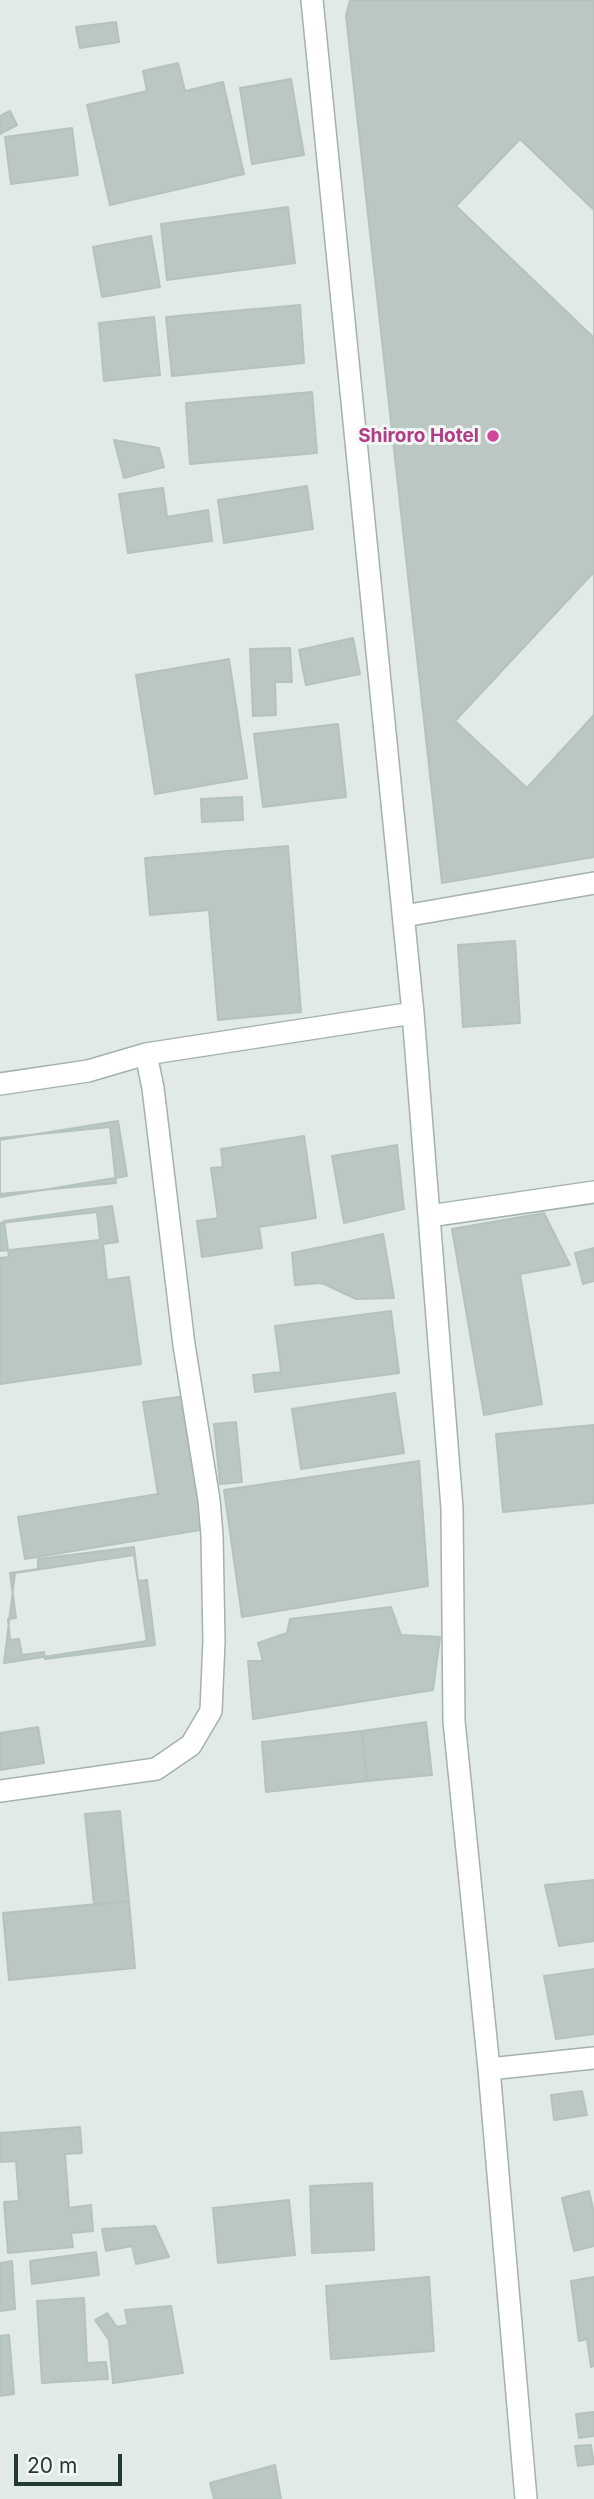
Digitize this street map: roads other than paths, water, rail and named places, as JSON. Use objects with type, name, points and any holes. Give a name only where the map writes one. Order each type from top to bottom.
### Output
[{"type":"street","points":[[312,0],[413,1013],[452,1508],[454,1721],[489,2069],[526,2499]]},
{"type":"street","points":[[404,916],[594,883]]},
{"type":"street","points":[[0,1084],[88,1071],[146,1054],[413,1013]]},
{"type":"street","points":[[0,1791],[156,1769],[191,1745],[211,1711],[214,1641],[209,1500],[184,1345],[153,1088],[146,1054]]},
{"type":"street","points":[[429,1216],[594,1192]]},
{"type":"street","points":[[489,2069],[594,2058]]},
{"type":"place","name":"Shiroro Hotel","points":[[493,436]]}]
